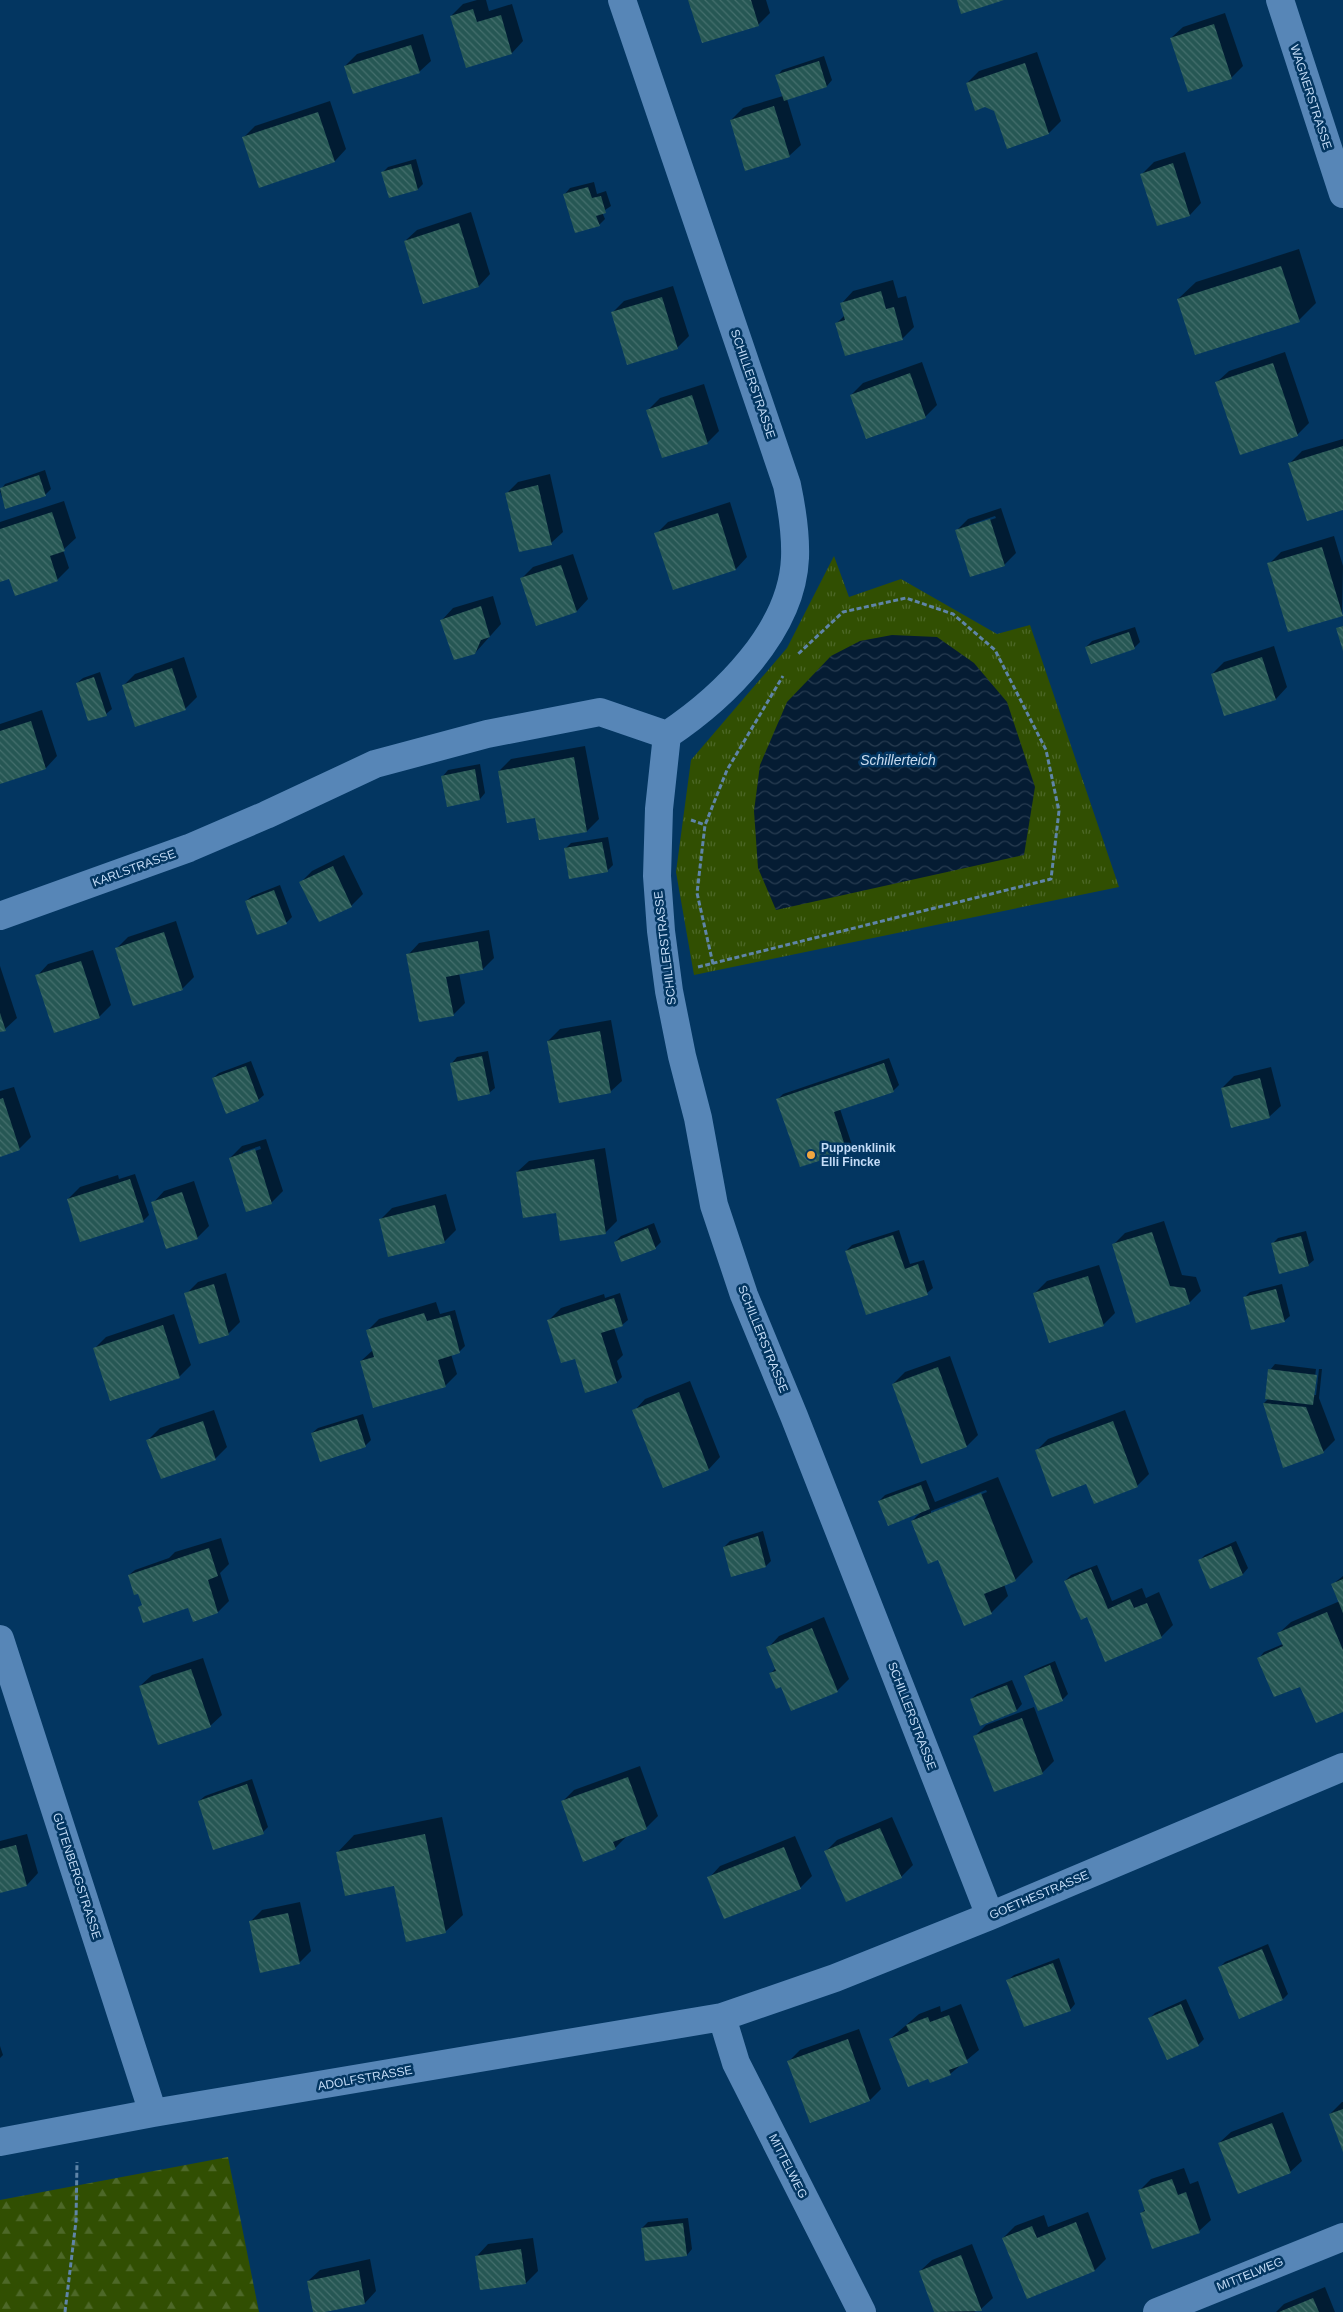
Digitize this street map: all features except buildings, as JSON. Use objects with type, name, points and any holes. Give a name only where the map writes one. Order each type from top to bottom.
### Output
[{"type":"street","name":"SCHILLERSTRASSE","points":[[622,0],[787,485],[795,528],[795,559],[790,588],[782,610],[763,643],[730,684],[696,715],[667,735],[659,809],[658,866],[661,931],[669,991],[682,1056],[698,1118],[714,1205],[744,1295],[794,1416],[990,1916]]},
{"type":"street","name":"WAGNERSTRASSE","points":[[1280,0],[1343,194]]},
{"type":"street","name":"KARLSTRASSE","points":[[0,916],[189,848],[266,815],[375,764],[487,734],[600,712],[667,735]]},
{"type":"street","name":"GUTENBERGSTRASSE","points":[[0,1639],[153,2113]]},
{"type":"street","name":"GOETHESTRASSE","points":[[726,2016],[835,1978],[990,1916],[1343,1767]]},
{"type":"street","name":"ADOLFSTRASSE","points":[[0,2142],[153,2113],[726,2016]]},
{"type":"street","name":"MITTELWEG","points":[[726,2016],[736,2064],[862,2312]]},
{"type":"street","name":"MITTELWEG","points":[[1157,2312],[1343,2237]]},
{"type":"path","points":[[788,667],[726,770],[705,825],[697,893],[713,964],[1051,879],[1060,811],[1046,750],[994,650],[952,614],[906,598],[843,612],[793,659]]},
{"type":"path","points":[[65,2312],[76,2221],[77,2128]]},
{"type":"green space","points":[[834,556],[849,597],[901,579],[997,634],[1030,625],[1119,887],[694,975],[676,872],[691,760],[787,648]]},
{"type":"green space","points":[[228,2157],[259,2312],[0,2312],[0,2200]]},
{"type":"water","name":"Schillerteich","points":[[892,635],[937,637],[974,663],[1007,702],[1035,787],[1024,855],[776,910],[758,868],[754,811],[760,765],[787,702],[831,656],[860,641]]},
{"type":"place","name":"Puppenklinik Elli Fincke","points":[[811,1155]]}]
